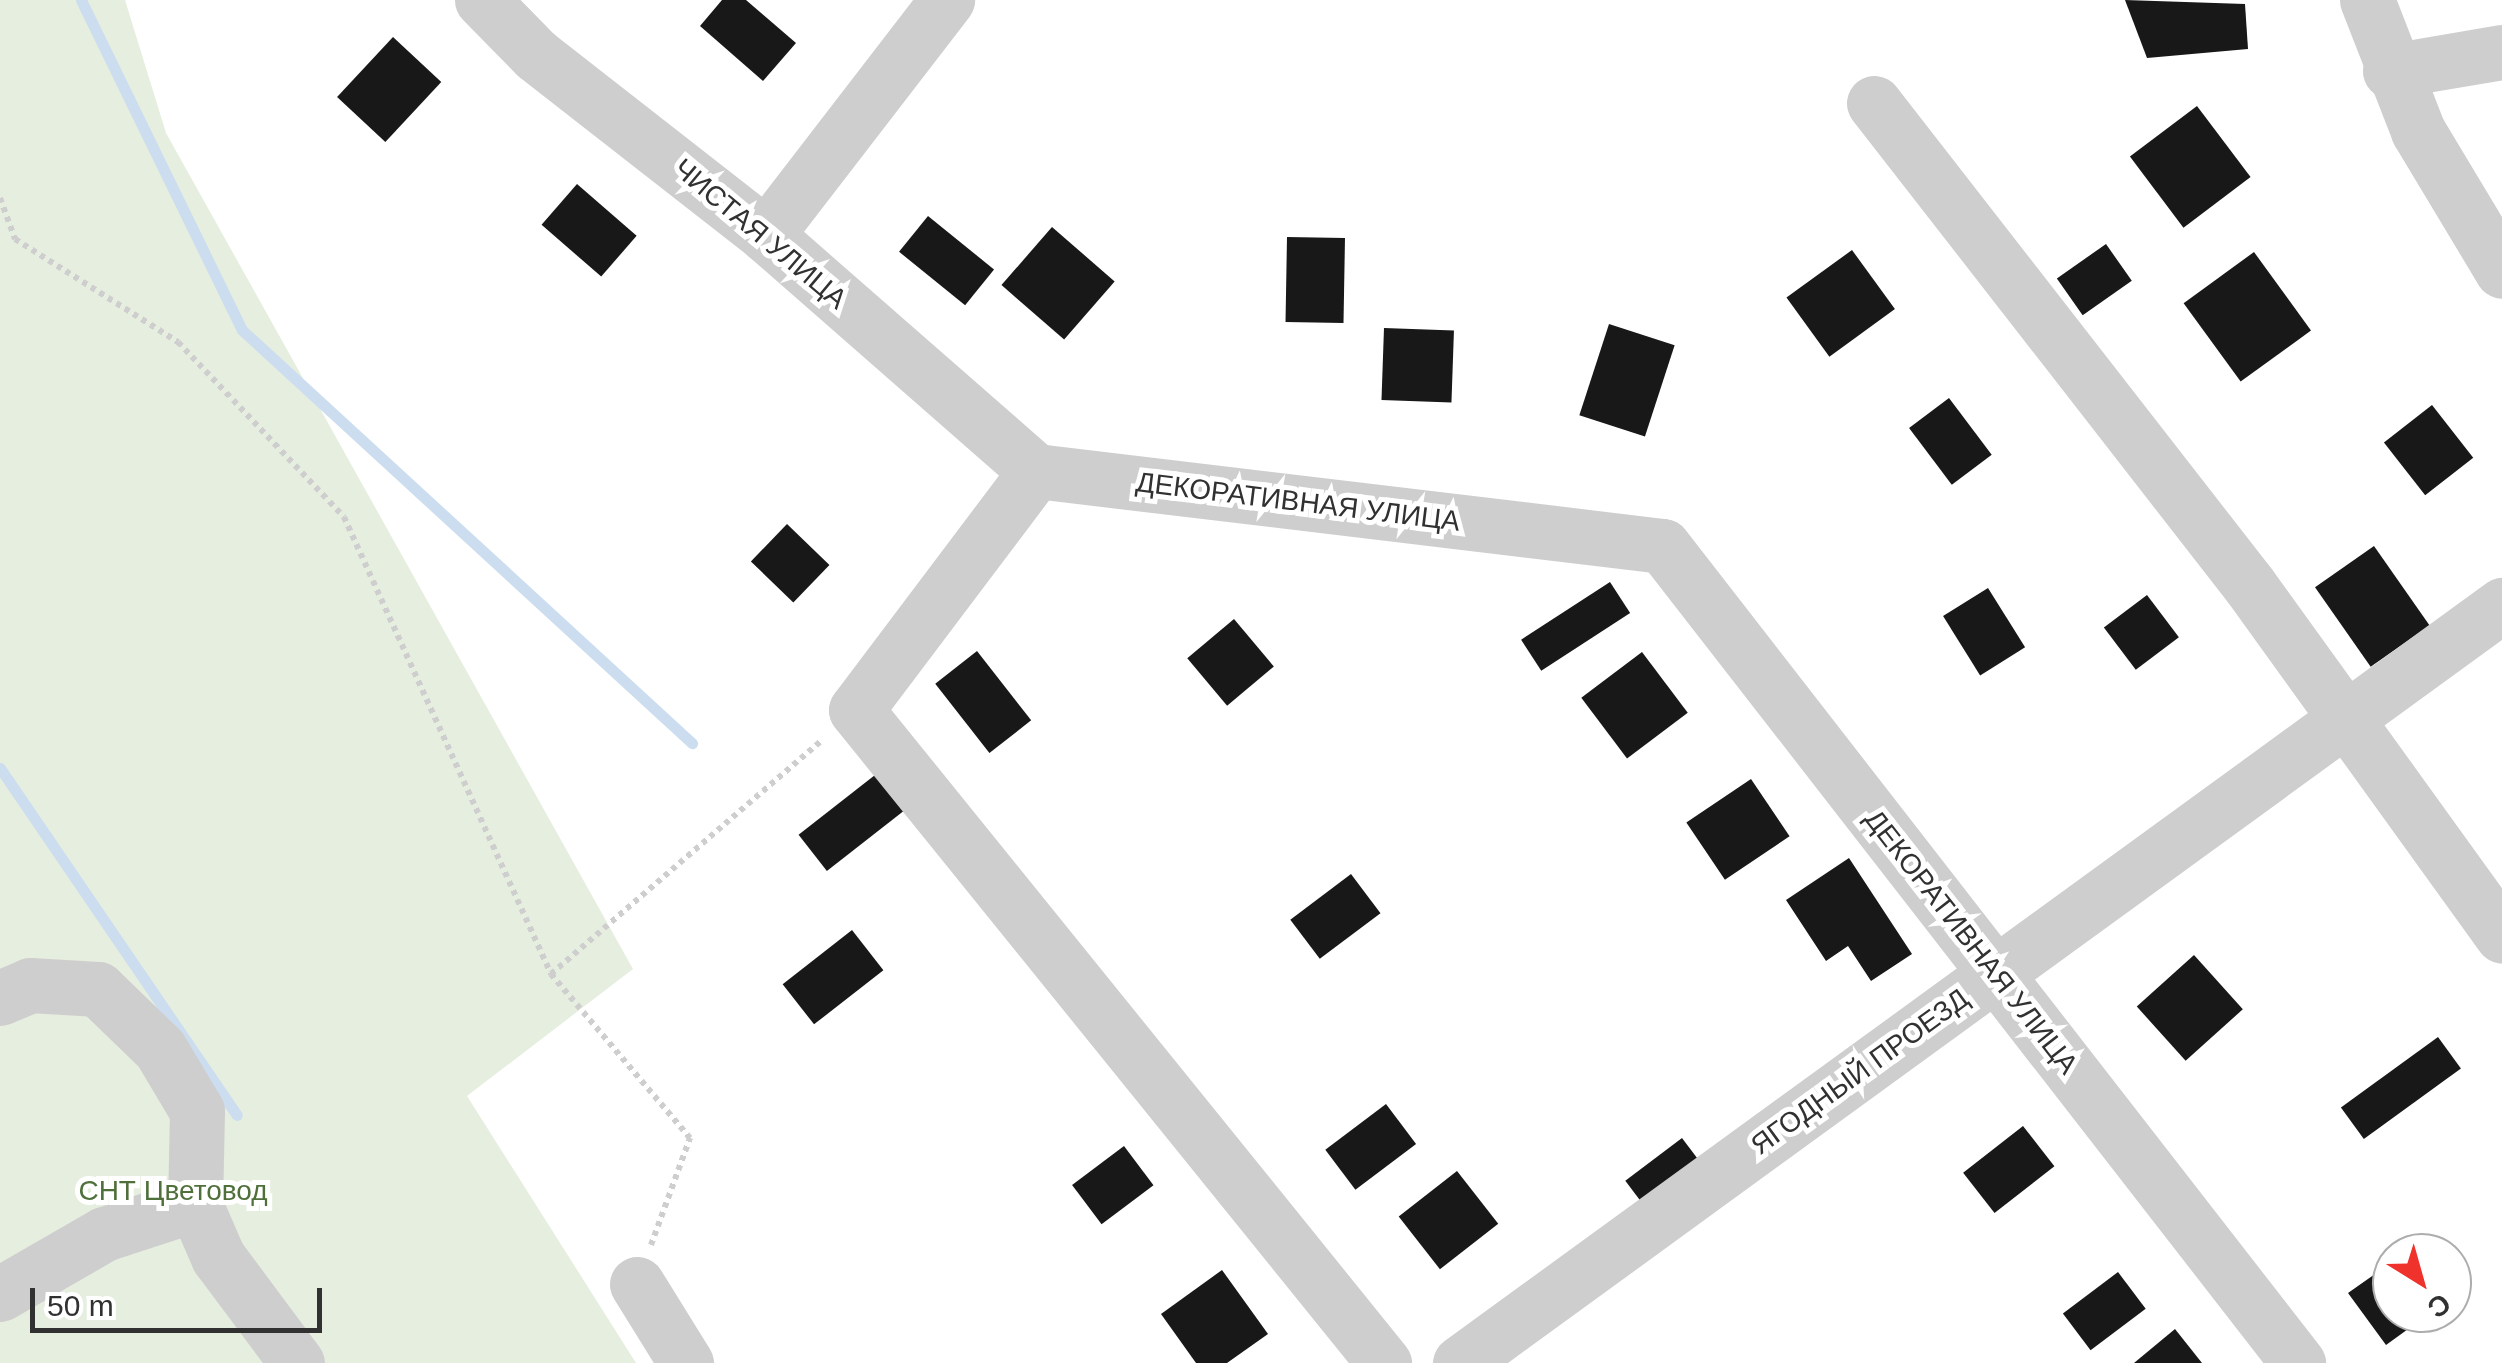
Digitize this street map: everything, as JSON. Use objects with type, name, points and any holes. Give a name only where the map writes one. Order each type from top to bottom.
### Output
[{"type":"street","name":"ЧИСТАЯ УЛИЦА","points":[[482,0],[536,55],[766,235],[1036,470]]},
{"type":"street","points":[[766,235],[948,0]]},
{"type":"street","points":[[2367,0],[2390,71],[2502,271]]},
{"type":"street","points":[[2390,71],[2502,52]]},
{"type":"street","points":[[1874,104],[2343,720],[2502,936]]},
{"type":"street","points":[[1036,470],[856,710],[1384,1363]]},
{"type":"street","name":"ДЕКОРАТИВНАЯ УЛИЦА","points":[[1036,470],[1664,546],[2298,1363]]},
{"type":"street","name":"ЯГОДНЫЙ ПРОЕЗД","points":[[1460,1363],[2502,605]]},
{"type":"street","points":[[0,998],[30,984],[98,989],[160,1048],[196,1110],[195,1204],[218,1257],[297,1363]]},
{"type":"street","points":[[0,1294],[104,1234],[195,1204]]},
{"type":"street","points":[[637,1284],[686,1363]]},
{"type":"path","points":[[0,198],[15,239],[178,342],[344,517],[552,974],[690,1138],[637,1284]]},
{"type":"path","points":[[552,974],[856,710]]},
{"type":"green space","name":"СНТ Цветовод","points":[[0,0],[125,0],[166,133],[633,969],[467,1096],[636,1363],[0,1363]]},
{"type":"building","points":[[722,0],[746,0],[796,43],[763,81],[700,26]]},
{"type":"building","points":[[2125,0],[2245,4],[2248,49],[2147,58]]},
{"type":"building","points":[[393,37],[441,82],[385,142],[337,97]]},
{"type":"building","points":[[2197,106],[2251,177],[2183,228],[2130,157]]},
{"type":"building","points":[[577,184],[637,236],[601,277],[542,225]]},
{"type":"building","points":[[928,216],[994,269],[965,305],[899,252]]},
{"type":"building","points":[[1052,227],[1115,281],[1064,340],[1001,285]]},
{"type":"building","points":[[1287,237],[1345,238],[1344,323],[1286,322]]},
{"type":"building","points":[[2106,244],[2132,281],[2083,315],[2057,278]]},
{"type":"building","points":[[1852,250],[1895,309],[1829,357],[1786,298]]},
{"type":"building","points":[[2254,252],[2311,330],[2241,382],[2184,303]]},
{"type":"building","points":[[1609,324],[1675,345],[1645,437],[1579,415]]},
{"type":"building","points":[[1384,328],[1454,330],[1451,402],[1381,400]]},
{"type":"building","points":[[1949,398],[1992,455],[1952,485],[1909,428]]},
{"type":"building","points":[[2432,405],[2473,458],[2425,495],[2384,443]]},
{"type":"building","points":[[787,524],[829,565],[793,602],[751,561]]},
{"type":"building","points":[[2374,546],[2430,625],[2371,667],[2315,587]]},
{"type":"building","points":[[1610,582],[1630,613],[1541,671],[1521,640]]},
{"type":"building","points":[[1988,588],[2025,647],[1980,675],[1943,616]]},
{"type":"building","points":[[2147,595],[2179,637],[2136,670],[2104,627]]},
{"type":"building","points":[[1234,619],[1274,666],[1227,706],[1187,658]]},
{"type":"building","points":[[977,651],[1031,720],[989,753],[935,684]]},
{"type":"building","points":[[1642,652],[1688,713],[1627,758],[1581,698]]},
{"type":"building","points":[[875,775],[903,811],[827,871],[799,835]]},
{"type":"building","points":[[1751,779],[1790,836],[1725,880],[1686,823]]},
{"type":"building","points":[[1849,858],[1912,954],[1871,981],[1848,946],[1826,961],[1786,900]]},
{"type":"building","points":[[1351,874],[1380,913],[1320,959],[1290,920]]},
{"type":"building","points":[[852,930],[883,970],[814,1024],[783,984]]},
{"type":"building","points":[[2194,955],[2243,1009],[2186,1061],[2137,1007]]},
{"type":"building","points":[[2438,1037],[2461,1069],[2364,1139],[2341,1108]]},
{"type":"building","points":[[1386,1104],[1416,1144],[1355,1190],[1325,1150]]},
{"type":"building","points":[[2023,1126],[2054,1166],[1995,1213],[1963,1173]]},
{"type":"building","points":[[1682,1138],[1707,1171],[1650,1213],[1625,1181]]},
{"type":"building","points":[[1124,1146],[1153,1185],[1102,1224],[1072,1185]]},
{"type":"building","points":[[1457,1171],[1498,1224],[1440,1269],[1399,1217]]},
{"type":"building","points":[[1222,1270],[1268,1334],[1227,1363],[1196,1363],[1161,1314]]},
{"type":"building","points":[[2118,1272],[2146,1309],[2091,1350],[2063,1314]]},
{"type":"building","points":[[2372,1276],[2372,1326],[2348,1293]]},
{"type":"building","points":[[2175,1329],[2202,1363],[2134,1363]]},
{"type":"building","points":[[2377,1333],[2403,1333],[2386,1345]]},
{"type":"waterway","points":[[81,0],[242,330],[692,743]]},
{"type":"waterway","points":[[0,768],[237,1115]]}]
